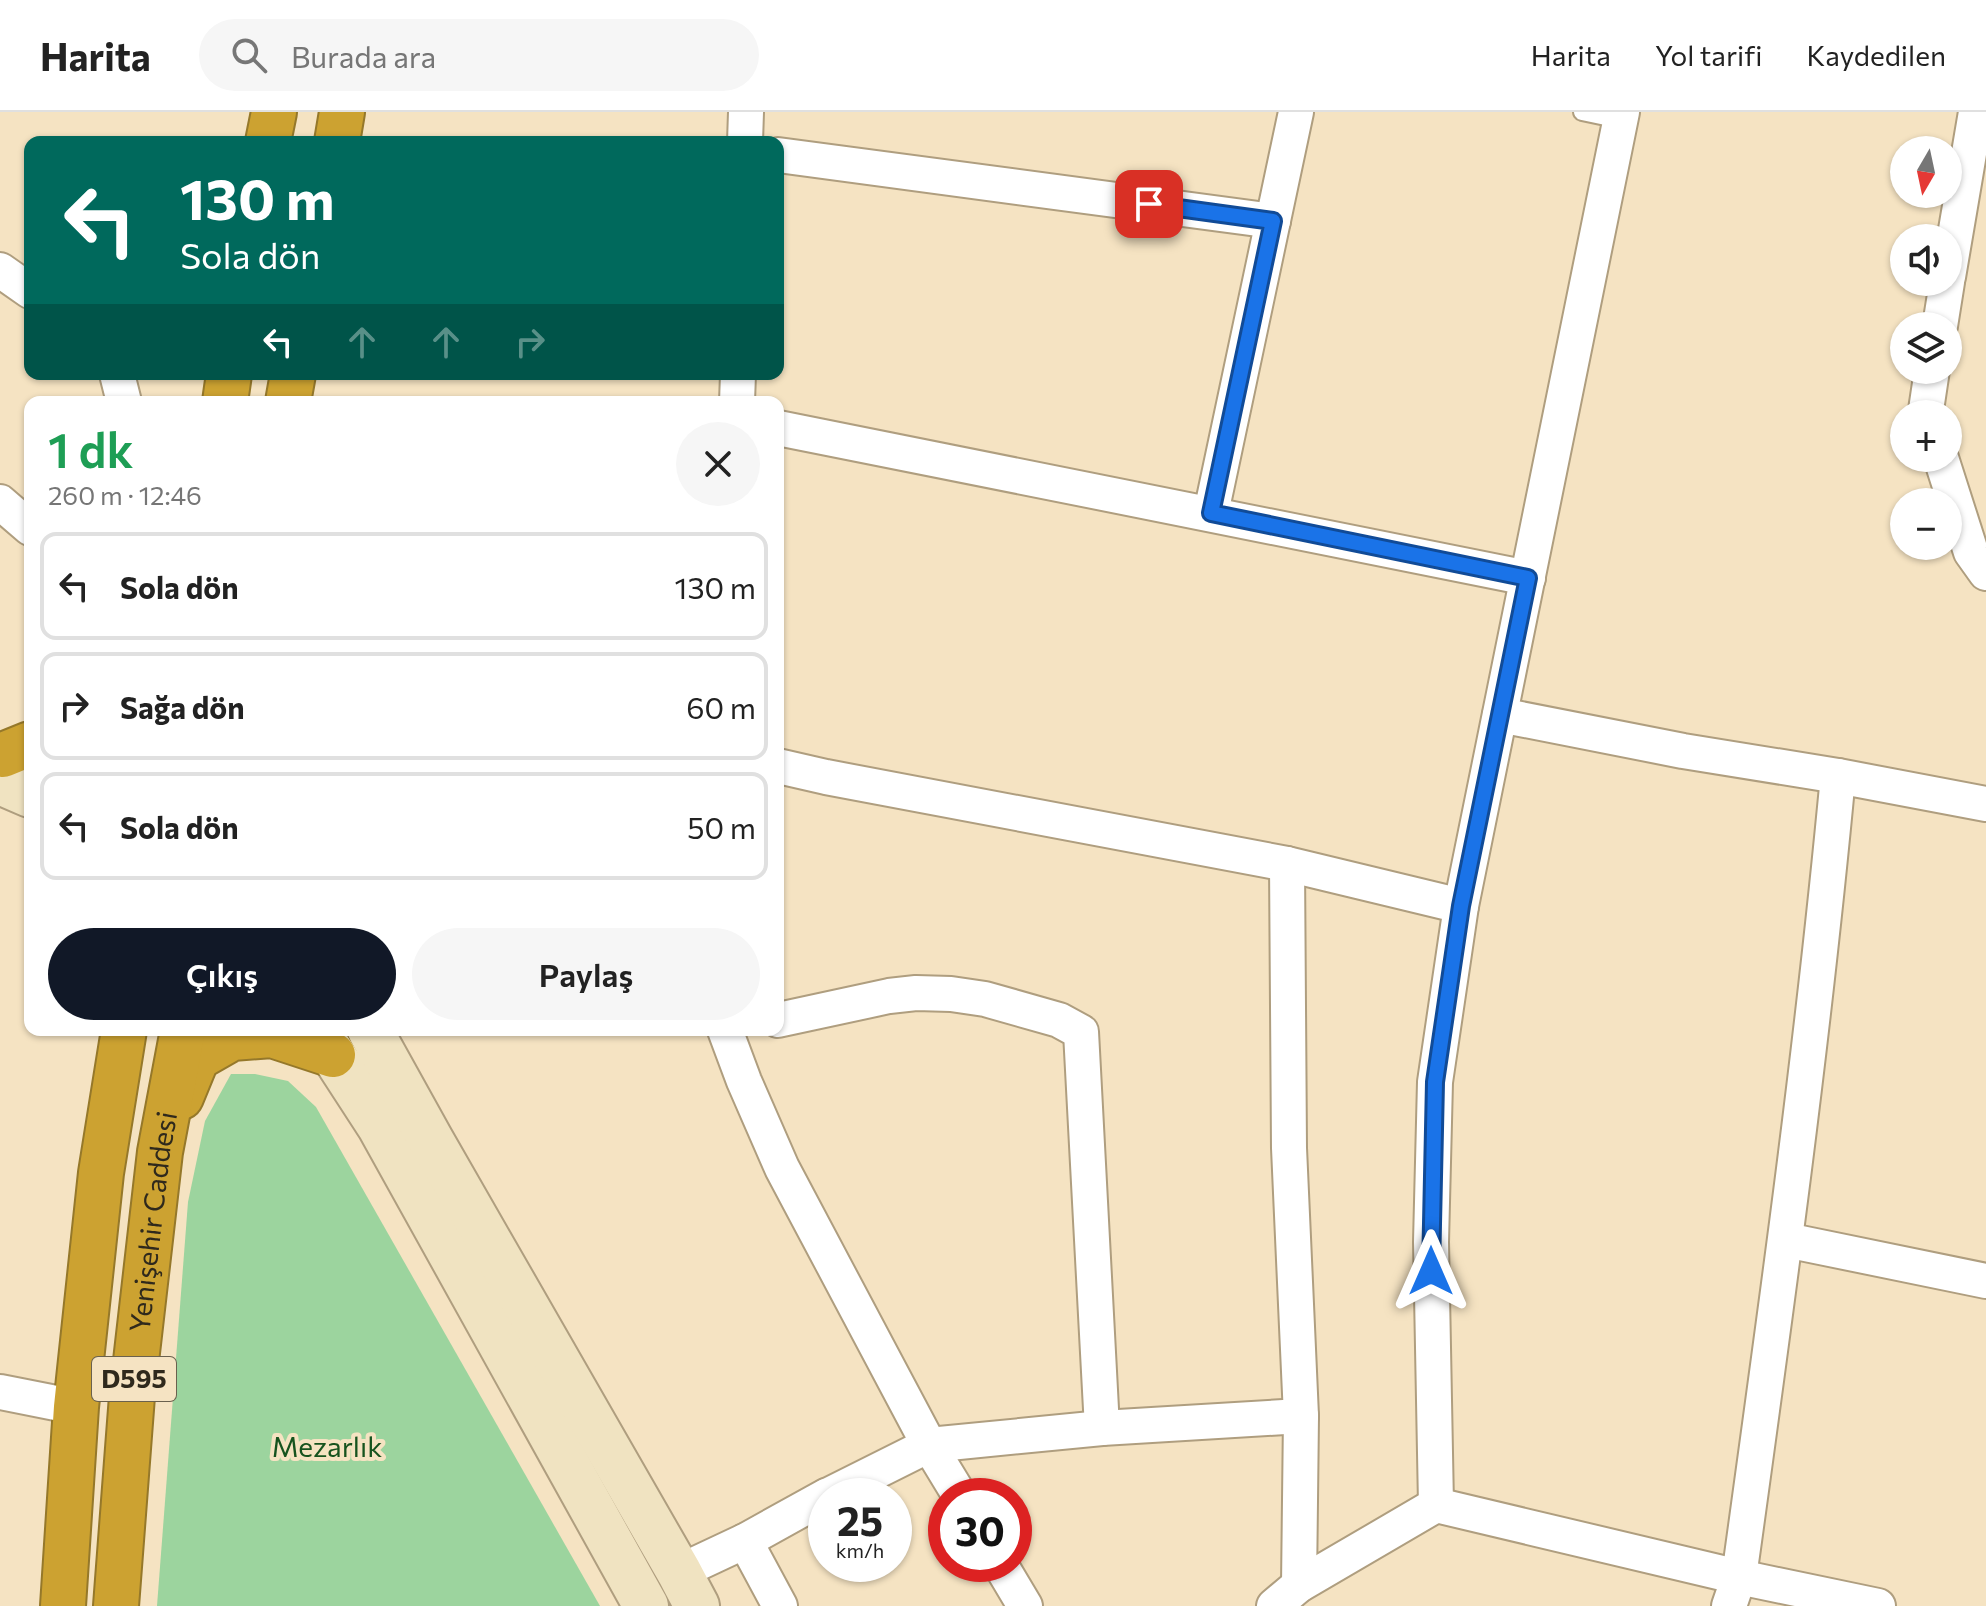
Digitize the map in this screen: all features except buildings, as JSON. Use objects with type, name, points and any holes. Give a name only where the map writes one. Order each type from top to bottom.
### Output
[{"type":"highway","points":[[269,136],[274,112]]},
{"type":"highway","points":[[338,136],[342,112]]},
{"type":"highway","name":"Yenişehir Caddesi","points":[[63,1606],[76,1407],[101,1173],[123,1036]]},
{"type":"highway","name":"Yenişehir Caddesi","points":[[116,1606],[132,1396],[160,1152],[182,1036]]},
{"type":"highway","points":[[160,1152],[197,1058],[232,1038],[259,1036]]},
{"type":"highway","points":[[280,1036],[325,1042]]},
{"type":"street","points":[[745,136],[746,112]]},
{"type":"street","points":[[1211,513],[1296,112]]},
{"type":"street","points":[[1957,224],[1976,112]]},
{"type":"street","points":[[1436,1505],[1431,1242],[1435,1082],[1461,906],[1621,116]]},
{"type":"street","points":[[784,156],[1273,221]]},
{"type":"street","points":[[0,270],[24,287]]},
{"type":"street","points":[[784,429],[1528,578]]},
{"type":"street","points":[[1945,472],[1971,552],[1986,573]]},
{"type":"street","points":[[0,502],[24,523]]},
{"type":"street","points":[[1500,715],[1683,751],[1986,804]]},
{"type":"street","points":[[13,759],[24,782]]},
{"type":"street","points":[[784,767],[1287,864],[1461,906]]},
{"type":"street","points":[[1734,1592],[1786,1240],[1825,916],[1838,776]]},
{"type":"street","points":[[1286,1596],[1301,1416],[1289,1148],[1287,864]]},
{"type":"street","points":[[784,1019],[889,996],[951,994],[985,999],[1059,1020],[1081,1032],[1102,1428]]},
{"type":"street","points":[[373,1036],[688,1589],[745,1541],[808,1506]]},
{"type":"street","points":[[731,1036],[782,1168],[949,1478]]},
{"type":"street","points":[[325,1042],[380,1127],[646,1606]]},
{"type":"street","points":[[1786,1240],[1986,1281]]},
{"type":"street","points":[[0,1392],[76,1407]]},
{"type":"street","points":[[862,1478],[929,1445],[1102,1428],[1301,1416]]},
{"type":"street","points":[[1286,1596],[1436,1505],[1734,1592],[1878,1606]]},
{"type":"street","points":[[745,1541],[780,1606]]},
{"type":"street","points":[[1011,1582],[1025,1606]]},
{"type":"lane","points":[[1582,112],[1621,116]]},
{"type":"green space","name":"Mezarlık","points":[[231,1074],[255,1074],[288,1081],[316,1107],[600,1606],[157,1606],[188,1202],[205,1121]]},
{"type":"route","points":[[1149,204],[1273,221],[1211,513],[1528,578],[1461,906],[1435,1082],[1431,1271]]}]
